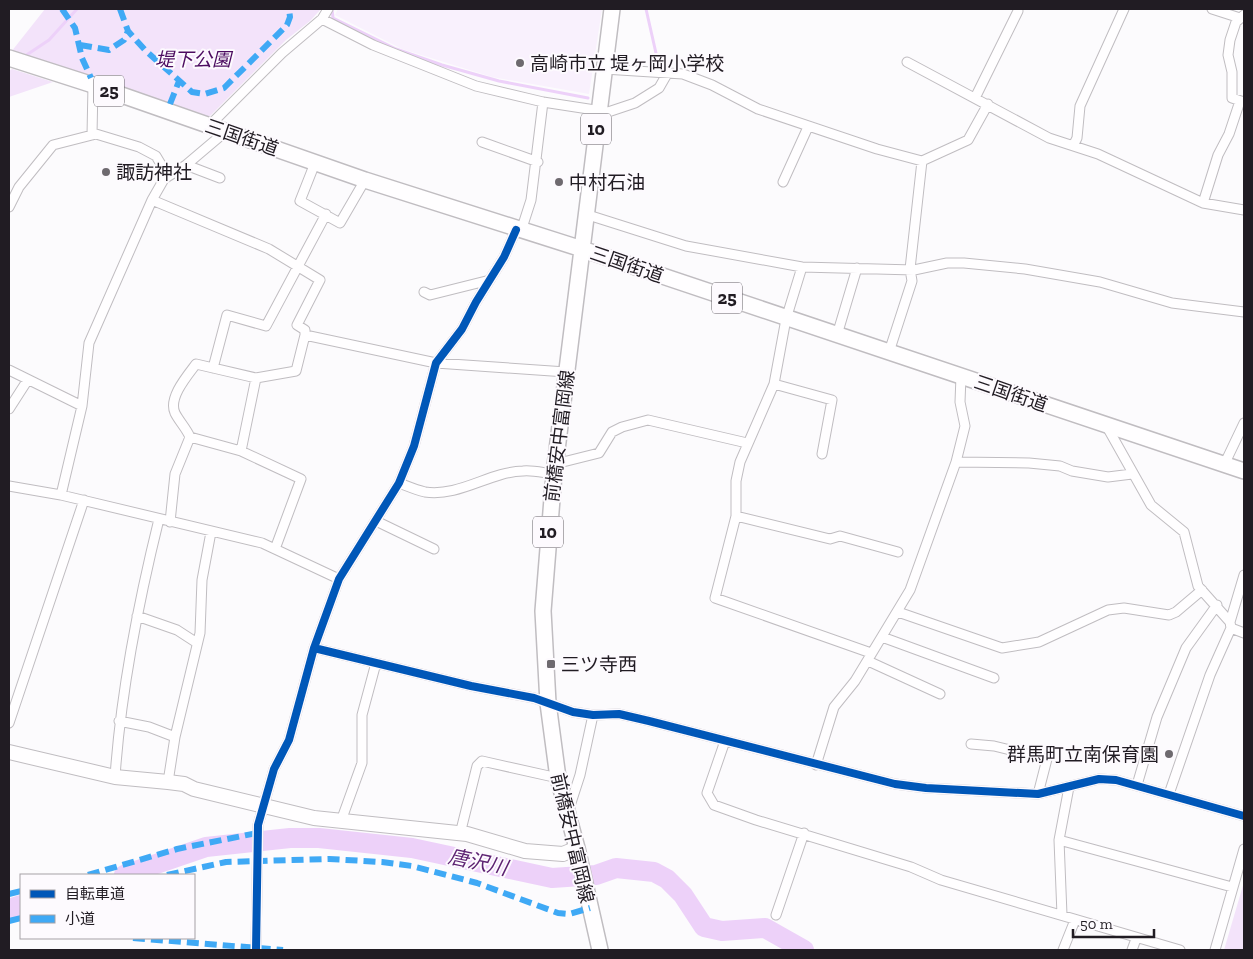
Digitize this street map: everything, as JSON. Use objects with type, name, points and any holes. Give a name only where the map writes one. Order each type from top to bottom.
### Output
[{"type":"main road","name":"前橋安中富岡線","points":[[600,950],[577,848],[558,778],[548,703],[543,611],[554,469],[612,9]]},
{"type":"main road","name":"三国街道","points":[[9,58],[93,85],[365,180],[582,249],[786,319],[1244,471]]},
{"type":"street","points":[[209,126],[282,54],[322,19],[328,9]]},
{"type":"street","points":[[1074,144],[1077,138],[1080,106],[1124,9]]},
{"type":"street","points":[[1204,203],[1218,156],[1242,102],[1232,98],[1230,93],[1232,72],[1228,55],[1230,40],[1242,16],[1212,9]]},
{"type":"street","points":[[975,98],[1018,11]]},
{"type":"street","points":[[322,19],[373,45],[440,74],[476,86],[543,102],[608,112],[635,102],[659,88],[667,74]]},
{"type":"street","points":[[907,62],[1049,138],[1074,144],[1204,203],[1244,210]]},
{"type":"street","points":[[604,69],[683,74],[712,85],[758,109],[808,127],[922,161],[968,140],[988,104]]},
{"type":"street","points":[[92,135],[93,85]]},
{"type":"street","points":[[256,950],[256,837],[274,769],[289,740],[314,648],[339,579],[399,483],[414,446],[436,363],[462,329],[519,230],[531,200],[538,162],[543,102]]},
{"type":"street","points":[[783,182],[808,127]]},
{"type":"street","points":[[61,495],[82,406],[89,343],[152,200],[164,179],[186,165],[225,132]]},
{"type":"street","points":[[9,207],[19,187],[53,146],[96,134],[148,150],[156,156],[162,166],[164,179]]},
{"type":"street","points":[[482,142],[538,162]]},
{"type":"street","points":[[890,352],[912,281],[910,270],[922,161]]},
{"type":"street","points":[[315,163],[300,201],[340,223],[365,180]]},
{"type":"street","points":[[186,165],[220,178]]},
{"type":"street","points":[[152,200],[269,249],[320,280],[297,325],[305,330],[305,335],[296,371],[256,378],[196,364],[173,405],[175,412],[190,437],[241,451],[301,479],[275,549]]},
{"type":"street","points":[[213,368],[227,315],[266,326],[326,214]]},
{"type":"street","points":[[586,214],[686,246],[802,267],[910,270],[964,263],[1025,268],[1100,282],[1172,303],[1244,312]]},
{"type":"street","points":[[802,267],[786,319],[774,384],[762,414],[747,443],[736,481],[736,516],[716,598],[869,657],[940,694]]},
{"type":"street","points":[[836,335],[857,268]]},
{"type":"street","points":[[424,292],[430,294],[438,293],[490,280]]},
{"type":"street","points":[[305,335],[436,363],[566,372]]},
{"type":"street","points":[[9,370],[27,381],[82,406]]},
{"type":"street","points":[[816,765],[834,707],[882,637],[910,590],[956,462],[964,426],[960,402],[961,376]]},
{"type":"street","points":[[241,451],[256,378]]},
{"type":"street","points":[[9,409],[27,381]]},
{"type":"street","points":[[774,384],[832,400],[822,454]]},
{"type":"street","points":[[399,483],[425,492],[434,492],[461,489],[488,478],[523,471],[554,469],[599,453],[612,432],[622,427],[648,420],[747,443]]},
{"type":"street","points":[[1224,464],[1244,423]]},
{"type":"street","points":[[1106,425],[1151,505],[1184,532],[1198,586],[1217,605],[1231,625],[1244,633]]},
{"type":"street","points":[[170,522],[174,474],[190,437]]},
{"type":"street","points":[[956,462],[1029,462],[1060,466],[1072,471],[1108,477],[1132,474]]},
{"type":"street","points":[[9,486],[84,500],[262,543],[339,579]]},
{"type":"street","points":[[9,723],[84,500]]},
{"type":"street","points":[[736,516],[830,539],[840,536],[898,552]]},
{"type":"street","points":[[115,777],[119,721],[137,616],[159,519]]},
{"type":"street","points":[[376,520],[434,548]]},
{"type":"street","points":[[168,782],[175,737],[200,633],[202,580],[211,532]]},
{"type":"street","points":[[1169,794],[1210,675],[1231,625],[1244,575]]},
{"type":"street","points":[[898,612],[1002,648],[1039,642],[1108,610],[1124,608],[1169,615],[1176,612],[1202,590]]},
{"type":"street","points":[[1137,785],[1157,717],[1186,648],[1217,605]]},
{"type":"street","points":[[137,616],[177,630],[197,643]]},
{"type":"street","points":[[882,637],[994,678]]},
{"type":"street","points":[[314,648],[548,703],[573,712],[593,715],[619,714],[895,784],[926,788],[1038,794],[1099,779],[1137,785],[1244,816]]},
{"type":"street","points":[[342,821],[362,763],[362,715],[376,663]]},
{"type":"street","points":[[567,815],[580,775],[593,715]]},
{"type":"street","points":[[119,721],[149,727],[175,737]]},
{"type":"street","points":[[725,741],[707,793],[714,804],[756,820],[910,866],[941,880],[1062,914],[1075,920],[1136,939],[1180,950]]},
{"type":"street","points":[[971,744],[994,746],[1047,759],[1038,794]]},
{"type":"street","points":[[9,752],[115,777],[168,782],[264,804],[314,818],[460,834],[525,851],[563,854],[577,848]]},
{"type":"street","points":[[460,834],[477,766],[482,761],[558,778]]},
{"type":"street","points":[[1062,914],[1059,840],[1069,787]]},
{"type":"street","points":[[776,915],[804,833]]},
{"type":"street","points":[[1059,840],[1232,888]]},
{"type":"street","points":[[1215,950],[1244,849]]},
{"type":"street","points":[[1063,950],[1075,920]]},
{"type":"street","points":[[1132,950],[1136,939]]},
{"type":"shaded area","name":"高崎市立 堤ヶ岡小学校","points":[[338,9],[602,9],[589,94],[492,77],[402,49],[335,15]]},
{"type":"green space","name":"堤下公園","points":[[45,9],[321,9],[310,21],[286,40],[209,117],[11,52]]},
{"type":"green space","points":[[12,69],[53,82],[9,97],[9,71]]},
{"type":"green space","points":[[1244,882],[1244,950],[1224,950]]},
{"type":"waterway","points":[[22,58],[49,40],[77,9]]},
{"type":"waterway","points":[[332,9],[333,18],[396,49],[442,65],[499,81],[588,98]]},
{"type":"waterway","points":[[646,9],[658,62]]},
{"type":"waterway","name":"唐沢川","points":[[127,874],[206,847],[290,838],[319,838],[412,848],[552,878],[596,875],[616,868],[654,872],[667,879],[683,895],[704,927],[722,931],[765,928],[804,950]]},
{"type":"waterway","name":"唐沢川","points":[[9,909],[20,905]]},
{"type":"marked path","points":[[62,9],[75,28],[82,58],[91,78]]},
{"type":"marked path","points":[[120,9],[128,31],[145,50],[192,92],[205,94],[224,88],[287,25],[290,17],[289,9]]},
{"type":"marked path","points":[[80,45],[109,50],[124,40],[128,31]]},
{"type":"marked path","points":[[170,104],[179,81]]},
{"type":"marked path","points":[[91,874],[177,849],[257,833]]},
{"type":"marked path","points":[[172,874],[226,862],[329,859],[382,862],[412,866],[477,883],[558,913],[569,914],[590,908]]},
{"type":"marked path","points":[[9,894],[20,891]]},
{"type":"marked path","points":[[9,921],[20,918]]},
{"type":"marked path","points":[[146,939],[283,950]]},
{"type":"cycle path","points":[[256,950],[258,825],[274,769],[289,740],[314,648],[339,579],[399,483],[414,446],[436,363],[462,329],[476,302],[504,257],[516,230]]},
{"type":"cycle path","points":[[314,648],[471,686],[534,698],[573,712],[593,715],[619,714],[649,721],[895,784],[926,788],[1038,794],[1099,779],[1116,780],[1244,816]]},
{"type":"place","name":"高崎市立 堤ヶ岡小学校","points":[[520,63]]},
{"type":"place","name":"諏訪神社","points":[[106,172]]},
{"type":"place","name":"中村石油","points":[[559,182]]},
{"type":"place","name":"三ツ寺西","points":[[551,664]]},
{"type":"place","name":"群馬町立南保育園","points":[[1169,754]]}]
